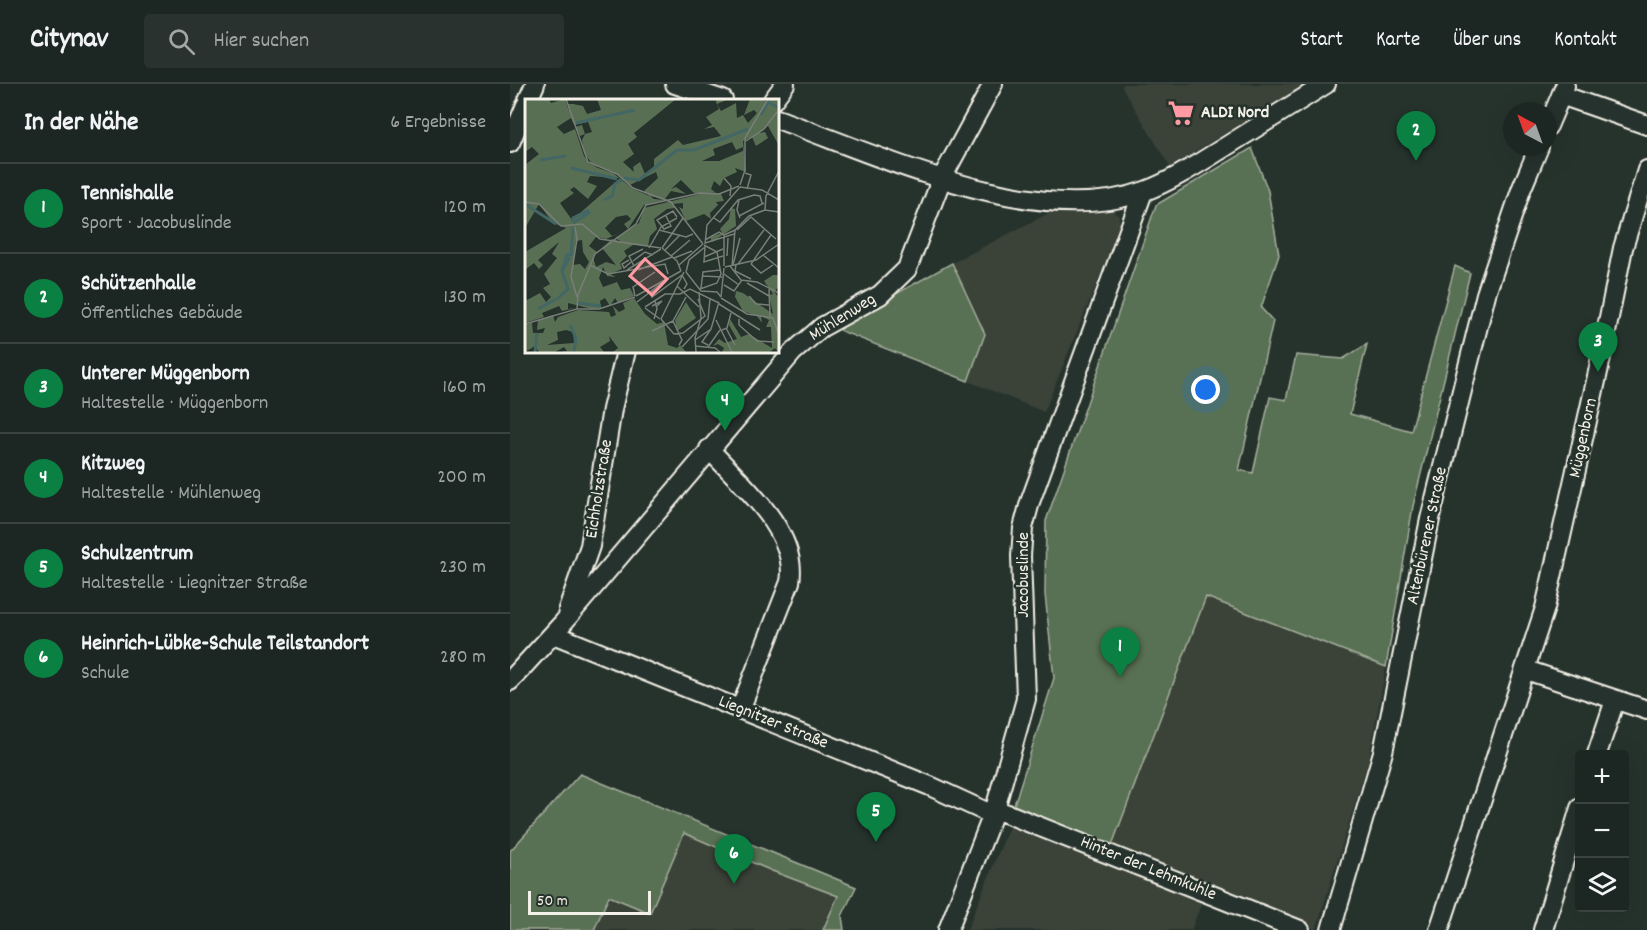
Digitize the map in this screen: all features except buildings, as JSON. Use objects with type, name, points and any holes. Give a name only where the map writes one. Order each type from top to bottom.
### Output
[{"type":"street","points":[[529,99],[535,84]]},
{"type":"street","points":[[675,84],[720,99]]},
{"type":"street","points":[[774,99],[785,84]]},
{"type":"street","name":"Mühlenweg","points":[[510,681],[557,629],[709,449],[812,334],[880,295],[900,277],[917,248],[942,178],[993,84]]},
{"type":"street","points":[[778,119],[942,178],[1046,203],[1101,202],[1143,192],[1177,177],[1326,84]]},
{"type":"street","points":[[1557,104],[1563,90],[1647,125]]},
{"type":"street","points":[[510,143],[525,108]]},
{"type":"street","name":"Altenbürener Straße","points":[[1331,930],[1383,752],[1430,519],[1486,294],[1521,190],[1535,156]]},
{"type":"street","name":"Müggenborn","points":[[1439,930],[1545,608],[1623,248],[1647,170]]},
{"type":"street","name":"Jacobuslinde","points":[[948,930],[994,812],[1027,691],[1021,556],[1023,528],[1054,433],[1118,266],[1143,192]]},
{"type":"street","name":"Eichholzstraße","points":[[557,629],[590,546],[612,409],[627,352]]},
{"type":"street","points":[[709,449],[777,524],[791,567],[790,582],[740,710]]},
{"type":"street","points":[[590,546],[594,554],[602,558],[623,552]]},
{"type":"street","name":"Liegnitzer Straße","points":[[557,629],[740,710],[994,812]]},
{"type":"street","points":[[1526,670],[1647,710]]},
{"type":"street","points":[[1598,750],[1616,700]]},
{"type":"street","name":"Hinter der Lehmkuhle","points":[[994,812],[1300,930]]},
{"type":"street","points":[[1543,930],[1575,824]]},
{"type":"shaded area","points":[[1123,84],[1306,84],[1170,167],[1122,87]]},
{"type":"shaded area","points":[[1110,209],[1119,216],[1120,227],[1044,412],[968,381],[985,334],[952,263],[1049,213]]},
{"type":"shaded area","points":[[1206,597],[1386,667],[1369,758],[1316,930],[1112,845]]},
{"type":"shaded area","points":[[1009,827],[1202,902],[1191,930],[967,930]]},
{"type":"shaded area","points":[[684,833],[772,871],[838,896],[823,930],[594,930],[609,896],[650,913]]},
{"type":"green space","points":[[1252,148],[1268,191],[1279,255],[1261,308],[1273,321],[1239,470],[1253,473],[1270,397],[1286,400],[1296,355],[1343,359],[1367,344],[1350,414],[1411,431],[1455,266],[1470,273],[1413,506],[1386,667],[1206,597],[1112,845],[1014,805],[1054,678],[1045,594],[1046,521],[1156,205]]},
{"type":"green space","points":[[952,263],[985,334],[968,381],[841,331],[838,326]]},
{"type":"green space","points":[[580,774],[856,887],[842,916],[844,930],[823,930],[838,896],[772,871],[684,833],[650,913],[609,896],[594,930],[510,930],[510,851]]},
{"type":"place","name":"ALDI Nord","points":[[1181,113]]},
{"type":"place","name":"Schützenhalle","points":[[1416,161]]},
{"type":"place","name":"Unterer Müggenborn","points":[[1598,372]]},
{"type":"place","name":"Kitzweg","points":[[725,431]]},
{"type":"place","name":"Tennishalle","points":[[1120,677]]},
{"type":"place","name":"Schulzentrum","points":[[876,842]]},
{"type":"place","name":"Heinrich-Lübke-Schule Teilstandort","points":[[734,884]]}]
